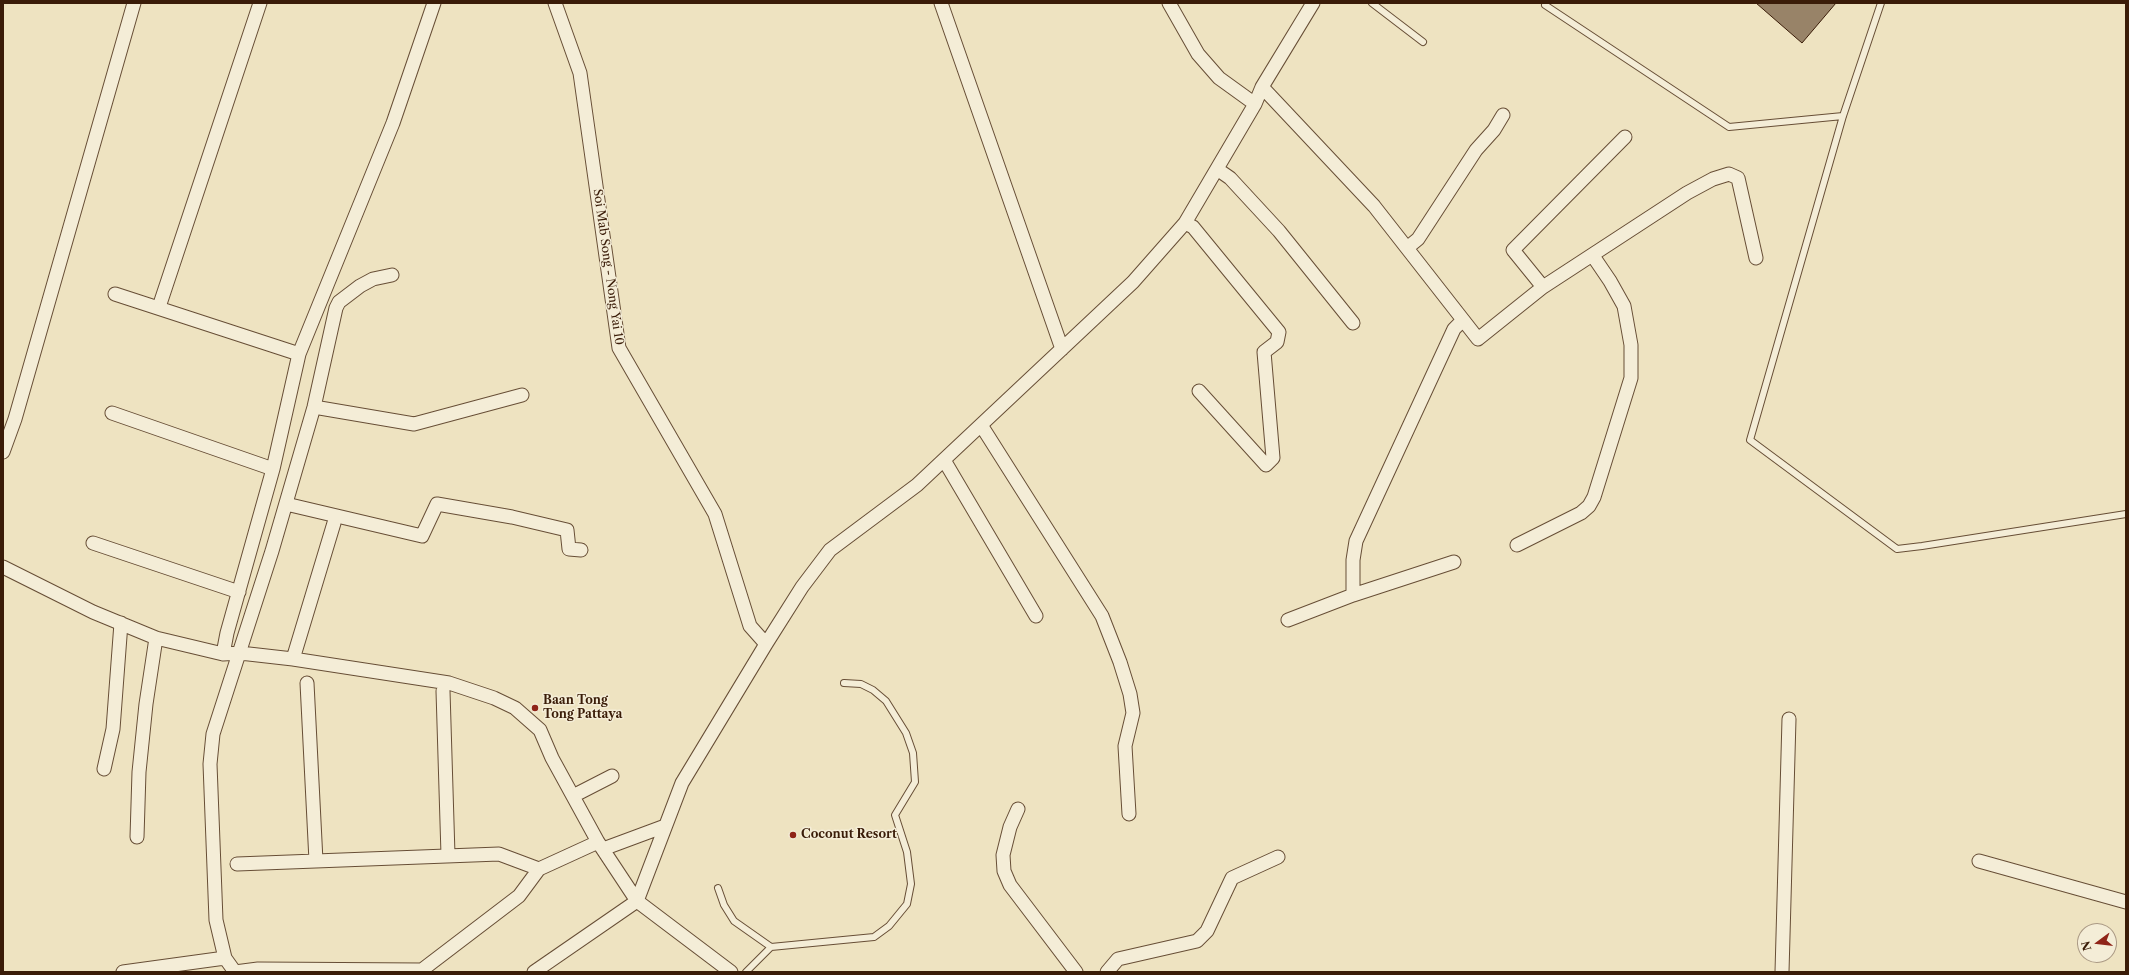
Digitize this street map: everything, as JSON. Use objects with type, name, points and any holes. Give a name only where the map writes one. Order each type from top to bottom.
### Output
[{"type":"street","points":[[3,452],[18,412],[134,3]]},
{"type":"street","points":[[159,307],[260,3]]},
{"type":"street","points":[[223,654],[273,469],[299,354],[393,123],[434,3]]},
{"type":"street","name":"Soi Mab Song - Nong Yai 10","points":[[555,3],[580,73],[619,348],[715,514],[750,626],[766,644]]},
{"type":"street","points":[[941,3],[1062,349]]},
{"type":"street","points":[[1169,3],[1174,14],[1202,59],[1219,78],[1255,104]]},
{"type":"street","points":[[534,972],[637,901],[682,783],[802,587],[830,550],[917,485],[1134,282],[1185,223],[1255,104],[1262,88],[1313,3]]},
{"type":"street","points":[[1262,88],[1374,206],[1478,340],[1543,287],[1593,256],[1687,193],[1713,179],[1729,174],[1738,178],[1756,258]]},
{"type":"street","points":[[1408,248],[1418,239],[1476,150],[1494,130],[1502,115]]},
{"type":"street","points":[[1543,287],[1513,250],[1625,137]]},
{"type":"street","points":[[1217,169],[1230,178],[1279,231],[1353,323]]},
{"type":"street","points":[[1185,223],[1193,228],[1279,332],[1277,342],[1264,352],[1273,458],[1266,465],[1199,391]]},
{"type":"street","points":[[1517,545],[1581,513],[1589,506],[1594,497],[1631,378],[1631,345],[1624,306],[1610,280],[1593,256]]},
{"type":"street","points":[[392,275],[367,282],[339,302],[332,324],[314,407],[286,504],[240,653],[212,734],[210,764],[216,920],[225,958],[235,972],[258,969],[422,970],[519,896],[539,869],[600,846],[665,826]]},
{"type":"street","points":[[115,294],[159,307],[299,354]]},
{"type":"street","points":[[1353,595],[1353,560],[1356,541],[1454,329],[1463,320]]},
{"type":"street","points":[[314,407],[414,424],[522,395]]},
{"type":"street","points":[[112,413],[273,469]]},
{"type":"street","points":[[981,425],[1102,616],[1130,694],[1133,713],[1125,746],[1129,814]]},
{"type":"street","points":[[944,460],[1036,616]]},
{"type":"street","points":[[286,504],[422,536],[437,504],[512,517],[568,530],[570,549],[581,550]]},
{"type":"street","points":[[293,659],[334,523]]},
{"type":"street","points":[[93,543],[239,592]]},
{"type":"street","points":[[1288,620],[1353,595],[1454,562]]},
{"type":"street","points":[[3,567],[93,612],[156,638],[223,654],[240,653],[293,659],[450,683],[508,704],[515,708],[540,730],[552,758],[600,846],[637,901],[731,972]]},
{"type":"street","points":[[104,769],[113,729],[121,623]]},
{"type":"street","points":[[137,837],[139,772],[156,638]]},
{"type":"street","points":[[308,683],[316,862]]},
{"type":"street","points":[[443,691],[448,855]]},
{"type":"street","points":[[1782,972],[1790,719]]},
{"type":"street","points":[[573,796],[612,776]]},
{"type":"street","points":[[1018,808],[1010,827],[1003,855],[1004,871],[1010,885],[1076,972]]},
{"type":"street","points":[[237,864],[499,854],[539,869]]},
{"type":"street","points":[[1107,972],[1118,959],[1197,940],[1207,931],[1232,878],[1278,856]]},
{"type":"street","points":[[1979,861],[2126,902]]},
{"type":"street","points":[[123,972],[225,958]]},
{"type":"lane","points":[[1372,3],[1423,42]]},
{"type":"lane","points":[[1546,3],[1545,5],[1729,127],[1843,116]]},
{"type":"lane","points":[[1881,3],[1843,116],[1750,440],[1897,549],[2126,514]]},
{"type":"lane","points":[[746,972],[771,947],[874,937],[889,926],[907,904],[911,884],[907,852],[895,815],[915,782],[913,753],[906,733],[894,711],[886,701],[873,690],[861,684],[844,683]]},
{"type":"lane","points":[[718,888],[724,905],[734,922],[771,947]]},
{"type":"building","points":[[1756,3],[1836,3],[1802,43]]},
{"type":"place","name":"Baan Tong Tong Pattaya","points":[[535,708]]},
{"type":"place","name":"Coconut Resort","points":[[793,835]]}]
